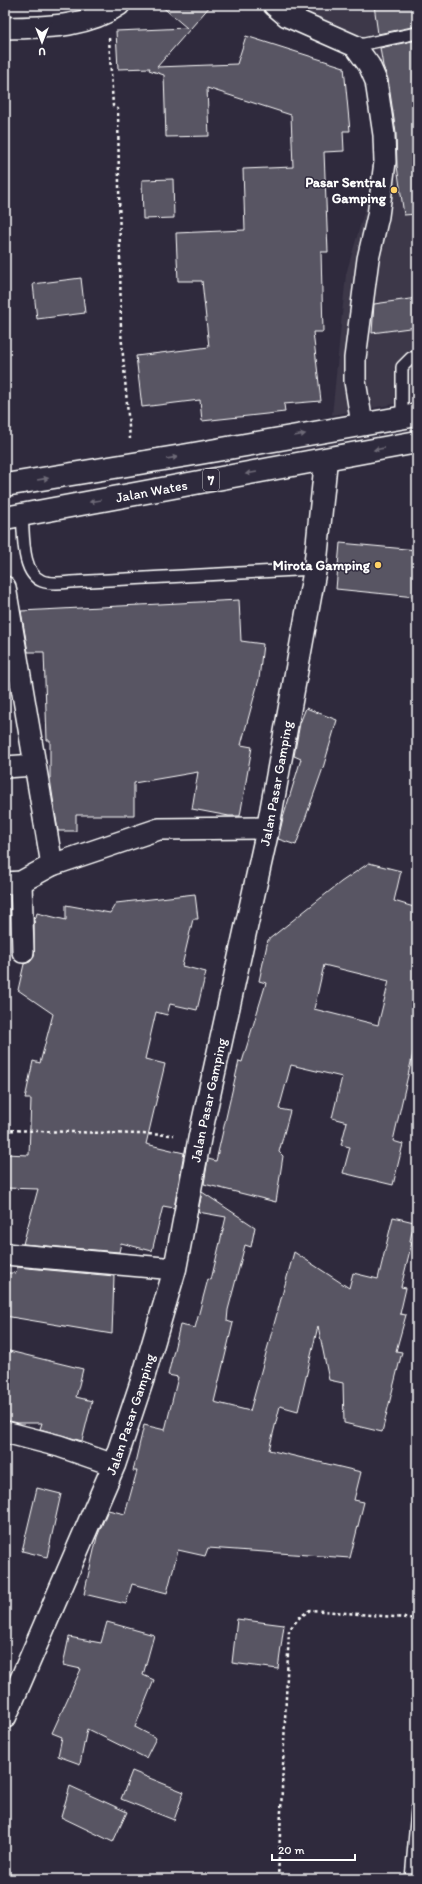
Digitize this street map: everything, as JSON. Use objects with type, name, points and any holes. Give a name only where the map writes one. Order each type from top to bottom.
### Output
[{"type":"main road","name":"Jalan Wates","points":[[5,485],[410,416]]},
{"type":"main road","name":"Jalan Wates","points":[[14,517],[417,442]]},
{"type":"main road","name":"Jalan Pasar Gamping","points":[[5,1717],[114,1465],[144,1378],[175,1269],[200,1136],[268,828],[315,569],[326,460]]},
{"type":"street","points":[[274,5],[288,16],[355,46],[369,65],[376,81],[384,135],[385,162],[378,216],[368,259],[355,358],[355,381],[362,424]]},
{"type":"street","points":[[5,28],[65,26],[114,9]]},
{"type":"street","points":[[5,587],[52,865]]},
{"type":"street","points":[[5,767],[35,765]]},
{"type":"street","points":[[23,952],[13,883],[52,865],[159,829],[268,828]]},
{"type":"street","points":[[5,1254],[175,1269]]},
{"type":"street","points":[[5,1432],[59,1446],[114,1465]]},
{"type":"lane","points":[[355,46],[417,33]]},
{"type":"lane","points":[[410,416],[402,367],[411,358],[417,357]]},
{"type":"lane","points":[[14,517],[26,560],[34,575],[42,581],[71,582],[315,569]]},
{"type":"lane","points":[[411,1879],[417,1809]]},
{"type":"path","points":[[114,9],[113,106],[118,109],[121,332],[130,439]]},
{"type":"path","points":[[5,1130],[200,1136]]},
{"type":"path","points":[[278,1879],[289,1630],[300,1617],[310,1610],[417,1619]]},
{"type":"shaded area","name":"Pasar Sentral Gamping","points":[[268,5],[417,5],[417,400],[332,415],[346,274],[380,158],[371,81],[351,51]]},
{"type":"building","points":[[160,5],[211,5],[157,67],[237,64],[246,36],[344,67],[350,131],[343,131],[344,151],[324,152],[328,252],[321,252],[323,332],[313,332],[321,401],[284,404],[285,412],[202,421],[200,400],[142,407],[136,356],[209,347],[202,281],[178,281],[176,233],[245,230],[243,169],[293,167],[291,115],[207,88],[209,136],[166,137],[164,75],[149,70],[150,68],[118,69],[116,31],[187,28]]},
{"type":"building","points":[[374,5],[417,5],[417,26],[378,34]]},
{"type":"building","points":[[417,40],[417,214],[404,215],[397,166],[396,133],[388,79],[383,66],[380,48]]},
{"type":"building","points":[[173,179],[174,218],[143,219],[142,180]]},
{"type":"building","points":[[81,278],[85,313],[37,319],[33,284]]},
{"type":"building","points":[[417,298],[417,327],[372,333],[374,304]]},
{"type":"building","name":"Mirota Gamping","points":[[340,543],[417,550],[415,597],[336,589]]},
{"type":"building","points":[[239,600],[241,641],[263,644],[259,679],[241,745],[252,747],[240,816],[229,816],[192,809],[198,772],[134,783],[134,815],[76,815],[76,831],[58,831],[50,779],[50,740],[47,740],[44,652],[28,652],[21,611]]},
{"type":"building","points":[[306,708],[337,720],[323,768],[296,845],[278,839],[301,759],[294,756],[300,723]]},
{"type":"building","points":[[369,863],[401,871],[394,901],[417,908],[417,1036],[393,1141],[403,1144],[393,1185],[343,1173],[350,1147],[341,1145],[347,1122],[332,1118],[342,1077],[291,1065],[279,1109],[290,1111],[279,1152],[283,1156],[276,1202],[204,1184],[208,1159],[216,1161],[239,1061],[242,1062],[266,983],[259,981],[268,940],[341,882]],"holes":[[[324,965],[389,981],[378,1025],[314,1009]]]},
{"type":"building","points":[[195,894],[198,919],[193,919],[182,966],[206,972],[197,1010],[170,1004],[167,1015],[156,1012],[145,1059],[165,1064],[146,1144],[184,1153],[174,1208],[163,1206],[152,1251],[121,1243],[119,1252],[23,1244],[38,1189],[5,1188],[5,1154],[29,1155],[31,1099],[25,1099],[33,1061],[40,1063],[53,1014],[18,990],[24,964],[30,962],[34,957],[34,924],[37,913],[66,920],[66,905],[110,913],[116,903]]},
{"type":"building","points":[[202,1192],[255,1227],[251,1247],[245,1245],[228,1310],[227,1321],[233,1323],[214,1402],[250,1411],[294,1252],[349,1288],[353,1273],[378,1279],[393,1217],[414,1222],[410,1241],[412,1242],[401,1287],[406,1288],[400,1314],[406,1315],[396,1351],[402,1352],[382,1432],[344,1423],[343,1383],[329,1380],[318,1326],[298,1411],[280,1406],[269,1450],[361,1472],[354,1500],[364,1502],[350,1558],[208,1548],[205,1556],[178,1550],[167,1593],[132,1584],[126,1604],[84,1594],[97,1537],[108,1510],[125,1514],[137,1471],[133,1471],[144,1425],[165,1430],[178,1377],[168,1375],[180,1325],[195,1328],[208,1279],[211,1280],[226,1217],[198,1212]]},
{"type":"building","points":[[17,1267],[114,1276],[112,1334],[5,1316],[5,1273],[16,1273]]},
{"type":"building","points":[[5,1350],[83,1369],[76,1397],[92,1401],[82,1441],[40,1429],[42,1423],[18,1423],[5,1420]]},
{"type":"building","points":[[37,1488],[61,1494],[47,1557],[22,1551]]},
{"type":"building","points":[[237,1619],[284,1625],[278,1669],[232,1663]]},
{"type":"building","points":[[107,1622],[154,1635],[143,1675],[154,1680],[135,1727],[156,1738],[146,1758],[87,1729],[80,1764],[58,1756],[62,1737],[52,1733],[81,1669],[63,1665],[69,1637],[101,1643]]},
{"type":"building","points":[[132,1771],[184,1792],[174,1820],[121,1799]]},
{"type":"building","points":[[70,1786],[127,1812],[113,1842],[61,1817]]},
{"type":"place","name":"Pasar Sentral Gamping","points":[[394,190]]},
{"type":"place","name":"Mirota Gamping","points":[[378,565]]}]
